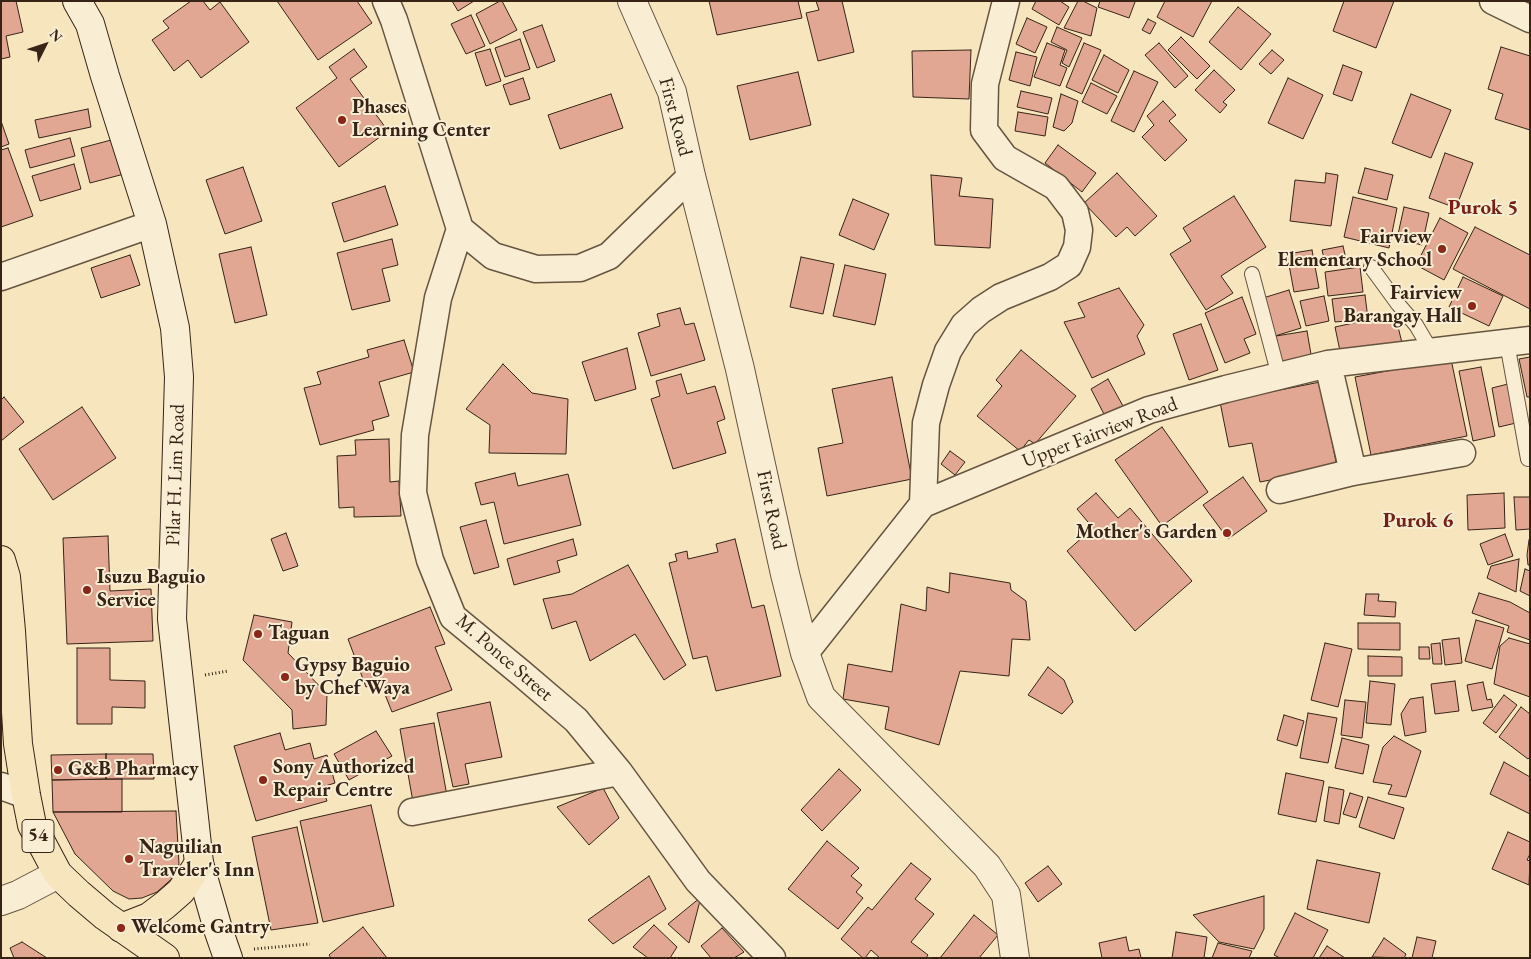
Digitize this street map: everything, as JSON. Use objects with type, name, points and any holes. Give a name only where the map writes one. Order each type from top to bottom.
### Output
[{"type":"highway","name":"54","points":[[1,560],[6,577],[12,631],[18,744],[14,791],[58,874],[79,894],[121,928],[165,958]]},
{"type":"highway","points":[[121,928],[149,917],[165,905],[181,891],[199,863]]},
{"type":"street","name":"Pilar H. Lim Road","points":[[76,1],[90,24],[152,224],[175,328],[179,377],[172,619],[199,863],[227,955]]},
{"type":"street","points":[[386,1],[394,20],[460,229],[492,256],[536,269],[580,268],[609,256],[691,176]]},
{"type":"street","name":"First Road","points":[[632,1],[672,92],[691,176],[740,369],[785,574],[805,653],[821,697],[987,866],[1006,895],[1015,958]]},
{"type":"street","points":[[923,504],[926,423],[936,385],[948,351],[964,325],[981,310],[1001,297],[1050,277],[1069,264],[1077,247],[1079,230],[1075,212],[1056,187],[1005,158],[984,130],[985,84],[1006,1]]},
{"type":"street","points":[[1493,1],[1530,19]]},
{"type":"street","points":[[1,277],[152,224]]},
{"type":"street","name":"M. Ponce Street","points":[[460,229],[438,298],[415,435],[413,493],[430,560],[453,617],[576,720],[620,772],[698,881],[772,958]]},
{"type":"street","name":"Upper Fairview Road","points":[[805,653],[923,504],[1149,410],[1328,364],[1518,341]]},
{"type":"street","points":[[1328,364],[1353,472]]},
{"type":"street","points":[[1280,490],[1353,472],[1462,452]]},
{"type":"street","points":[[412,812],[620,772]]},
{"type":"street","points":[[1,901],[18,895],[58,874]]},
{"type":"lane","points":[[1371,267],[1416,325],[1432,352]]},
{"type":"lane","points":[[1252,274],[1279,376]]},
{"type":"lane","points":[[1518,341],[1528,459]]},
{"type":"path","points":[[227,955],[310,944]]},
{"type":"building","points":[[1,1],[16,1],[23,32],[6,36],[10,57],[1,59]]},
{"type":"building","points":[[191,1],[203,1],[210,10],[220,2],[249,42],[201,78],[188,60],[174,71],[152,40],[169,28],[163,21]]},
{"type":"building","points":[[277,1],[357,1],[372,23],[318,60]]},
{"type":"building","points":[[452,1],[474,1],[458,11]]},
{"type":"building","points":[[502,1],[517,30],[490,44],[476,14]]},
{"type":"building","points":[[709,1],[798,1],[802,18],[717,35]]},
{"type":"building","points":[[816,1],[842,1],[854,52],[818,61],[806,13],[819,10]]},
{"type":"building","points":[[1036,1],[1060,1],[1069,7],[1059,25],[1032,9]]},
{"type":"building","points":[[1078,1],[1083,1],[1097,8],[1091,36],[1064,28]]},
{"type":"building","points":[[1100,1],[1135,2],[1129,18],[1098,7]]},
{"type":"building","points":[[1165,1],[1212,1],[1193,37],[1157,17]]},
{"type":"building","points":[[1344,1],[1394,1],[1376,48],[1333,31]]},
{"type":"building","points":[[1238,7],[1271,34],[1241,70],[1209,42]]},
{"type":"building","points":[[471,15],[485,46],[466,54],[451,24]]},
{"type":"building","points":[[1027,18],[1047,27],[1035,53],[1016,44]]},
{"type":"building","points":[[1148,19],[1156,23],[1150,34],[1142,30]]},
{"type":"building","points":[[542,25],[555,61],[537,68],[523,32]]},
{"type":"building","points":[[1057,27],[1082,38],[1069,67],[1062,63],[1067,50],[1051,42]]},
{"type":"building","points":[[1181,37],[1210,66],[1197,79],[1168,50]]},
{"type":"building","points":[[520,39],[530,69],[505,77],[495,48]]},
{"type":"building","points":[[1047,43],[1065,50],[1060,65],[1067,68],[1060,86],[1034,77]]},
{"type":"building","points":[[1084,43],[1101,50],[1082,94],[1066,87]]},
{"type":"building","points":[[1159,43],[1188,76],[1175,88],[1145,55]]},
{"type":"building","points":[[1501,47],[1530,56],[1530,130],[1495,119],[1503,94],[1488,89]]},
{"type":"building","name":"Phases Learning Center","points":[[354,49],[367,67],[350,79],[388,131],[339,167],[296,108],[337,78],[329,67]]},
{"type":"building","points":[[490,49],[501,81],[486,86],[475,53]]},
{"type":"building","points":[[971,50],[969,99],[913,97],[912,51]]},
{"type":"building","points":[[1272,50],[1284,60],[1271,74],[1259,64]]},
{"type":"building","points":[[1016,52],[1037,57],[1030,86],[1009,80]]},
{"type":"building","points":[[1104,55],[1129,70],[1118,93],[1092,80]]},
{"type":"building","points":[[1343,65],[1362,72],[1352,101],[1333,94]]},
{"type":"building","points":[[1214,70],[1235,90],[1223,102],[1227,105],[1220,113],[1195,90]]},
{"type":"building","points":[[1134,71],[1158,82],[1134,132],[1111,121]]},
{"type":"building","points":[[798,72],[811,125],[750,140],[737,86]]},
{"type":"building","points":[[523,78],[530,99],[510,105],[503,85]]},
{"type":"building","points":[[1288,78],[1323,95],[1303,139],[1268,123]]},
{"type":"building","points":[[1091,83],[1117,96],[1107,114],[1082,102]]},
{"type":"building","points":[[1021,91],[1052,98],[1048,114],[1017,107]]},
{"type":"building","points":[[611,94],[623,128],[560,149],[548,115]]},
{"type":"building","points":[[1061,94],[1078,101],[1072,123],[1064,131],[1053,127]]},
{"type":"building","points":[[1411,94],[1451,110],[1431,158],[1392,143]]},
{"type":"building","points":[[1163,101],[1176,115],[1169,121],[1187,140],[1165,161],[1142,137],[1154,125],[1147,116]]},
{"type":"building","points":[[88,109],[91,127],[39,138],[35,120]]},
{"type":"building","points":[[1018,112],[1048,117],[1045,136],[1015,131]]},
{"type":"building","points":[[1,121],[9,144],[1,147]]},
{"type":"building","points":[[70,138],[75,156],[30,168],[25,150]]},
{"type":"building","points":[[115,139],[124,174],[90,183],[81,148]]},
{"type":"building","points":[[1058,145],[1096,173],[1082,192],[1045,163]]},
{"type":"building","points":[[8,148],[33,216],[1,227],[1,150]]},
{"type":"building","points":[[1445,153],[1473,163],[1456,208],[1429,198]]},
{"type":"building","points":[[74,164],[81,189],[40,201],[32,176]]},
{"type":"building","points":[[243,167],[262,221],[225,234],[206,180]]},
{"type":"building","points":[[1365,168],[1393,175],[1387,200],[1358,193]]},
{"type":"building","points":[[1117,173],[1157,216],[1135,236],[1127,227],[1116,237],[1084,203]]},
{"type":"building","points":[[1326,173],[1338,175],[1331,226],[1290,221],[1295,180],[1325,183]]},
{"type":"building","points":[[931,175],[962,178],[959,196],[993,199],[990,248],[935,245]]},
{"type":"building","points":[[385,186],[398,225],[344,242],[332,203]]},
{"type":"building","points":[[1234,196],[1266,247],[1221,276],[1233,293],[1206,310],[1170,254],[1191,241],[1183,228]]},
{"type":"building","points":[[1353,197],[1397,208],[1389,248],[1344,237]]},
{"type":"building","points":[[853,199],[889,214],[874,250],[839,235]]},
{"type":"building","points":[[1404,207],[1429,213],[1422,245],[1397,239]]},
{"type":"building","name":"Fairview Elementary School","points":[[1440,218],[1468,233],[1444,280],[1416,265]]},
{"type":"building","points":[[1475,227],[1530,255],[1530,309],[1453,269]]},
{"type":"building","points":[[392,239],[398,265],[382,269],[390,301],[352,310],[337,253]]},
{"type":"building","points":[[1343,246],[1347,263],[1326,267],[1322,250]]},
{"type":"building","points":[[251,247],[267,315],[235,323],[219,254]]},
{"type":"building","points":[[1312,250],[1319,288],[1294,292],[1287,254]]},
{"type":"building","points":[[130,255],[140,285],[101,298],[91,268]]},
{"type":"building","points":[[801,257],[834,264],[823,314],[790,307]]},
{"type":"building","points":[[845,265],[886,274],[875,325],[833,316]]},
{"type":"building","points":[[1360,267],[1363,292],[1328,296],[1325,272]]},
{"type":"building","points":[[1463,277],[1503,296],[1489,326],[1449,307]]},
{"type":"building","points":[[1119,288],[1144,325],[1137,336],[1145,354],[1092,378],[1064,322],[1085,317],[1078,303]]},
{"type":"building","points":[[1289,290],[1301,328],[1275,336],[1263,298]]},
{"type":"building","points":[[1365,295],[1368,319],[1335,322],[1332,299]]},
{"type":"building","points":[[1324,296],[1329,321],[1306,326],[1300,301]]},
{"type":"building","points":[[1242,297],[1256,334],[1244,339],[1250,353],[1225,363],[1205,313]]},
{"type":"building","points":[[680,308],[685,325],[694,323],[705,360],[651,376],[638,333],[660,326],[657,314]]},
{"type":"building","points":[[1395,314],[1402,343],[1341,356],[1335,327]]},
{"type":"building","points":[[1201,324],[1218,370],[1189,380],[1173,334]]},
{"type":"building","points":[[1307,331],[1312,360],[1282,365],[1276,336]]},
{"type":"building","points":[[404,340],[414,372],[379,382],[389,416],[372,421],[374,430],[320,445],[304,388],[321,384],[317,372],[369,357],[367,350]]},
{"type":"building","points":[[627,348],[636,389],[595,401],[582,362]]},
{"type":"building","points":[[1021,350],[1076,396],[1035,444],[1029,440],[1020,451],[977,416],[1002,386],[996,380]]},
{"type":"building","points":[[1530,357],[1530,397],[1527,397],[1519,359]]},
{"type":"building","points":[[1451,359],[1467,436],[1371,455],[1355,377]]},
{"type":"building","points":[[503,364],[532,393],[568,399],[566,454],[489,453],[490,425],[466,409]]},
{"type":"building","points":[[1481,367],[1495,436],[1473,441],[1459,371]]},
{"type":"building","points":[[681,374],[687,394],[715,386],[725,419],[717,422],[726,453],[673,469],[651,399],[660,396],[656,381]]},
{"type":"building","points":[[892,377],[912,479],[827,496],[818,448],[843,443],[832,389]]},
{"type":"building","points":[[1108,379],[1123,406],[1105,416],[1091,389]]},
{"type":"building","points":[[1320,382],[1337,467],[1260,482],[1252,443],[1229,447],[1220,402]]},
{"type":"building","points":[[1508,384],[1516,423],[1499,427],[1492,388]]},
{"type":"building","points":[[4,397],[24,422],[1,441],[1,400]]},
{"type":"building","points":[[82,407],[116,458],[53,500],[19,449]]},
{"type":"building","points":[[1162,427],[1208,492],[1162,526],[1115,460]]},
{"type":"building","points":[[389,439],[390,482],[399,481],[401,516],[354,517],[354,507],[339,508],[337,456],[356,455],[355,440]]},
{"type":"building","points":[[950,451],[965,462],[955,475],[941,464]]},
{"type":"building","points":[[515,473],[518,486],[568,474],[581,525],[504,544],[494,502],[481,505],[475,483]]},
{"type":"building","points":[[1243,477],[1267,511],[1228,539],[1203,505]]},
{"type":"building","points":[[1096,493],[1118,518],[1130,508],[1192,581],[1135,631],[1067,551],[1093,528],[1077,509]]},
{"type":"building","points":[[1504,493],[1505,528],[1468,530],[1467,495]]},
{"type":"building","points":[[1514,497],[1530,497],[1530,529],[1516,530]]},
{"type":"building","points":[[486,520],[499,567],[474,574],[460,527]]},
{"type":"building","points":[[286,533],[298,566],[283,571],[271,539]]},
{"type":"building","points":[[1505,534],[1513,556],[1488,565],[1480,544]]},
{"type":"building","name":"Isuzu Baguio Service","points":[[108,536],[110,591],[151,589],[153,641],[67,644],[63,538]]},
{"type":"building","points":[[573,539],[577,555],[557,561],[560,572],[514,585],[507,559]]},
{"type":"building","points":[[735,539],[752,608],[764,605],[781,676],[716,691],[707,656],[693,659],[669,563],[677,561],[675,554],[687,551],[688,559],[718,552],[716,544]]},
{"type":"building","points":[[1529,540],[1530,565],[1528,565],[1527,555]]},
{"type":"building","points":[[1519,559],[1516,592],[1487,578],[1491,566]]},
{"type":"building","points":[[628,565],[686,665],[664,680],[635,634],[590,661],[576,621],[552,629],[543,599],[572,594]]},
{"type":"building","points":[[1525,569],[1530,571],[1530,596],[1520,591]]},
{"type":"building","points":[[950,573],[1010,583],[1011,590],[1026,601],[1030,640],[1012,639],[1009,676],[960,671],[939,745],[885,729],[889,707],[843,699],[848,664],[892,672],[901,604],[926,611],[927,587],[949,593]]},
{"type":"building","points":[[1479,593],[1510,602],[1530,613],[1530,640],[1507,632],[1509,626],[1472,613]]},
{"type":"building","points":[[1366,594],[1379,594],[1378,601],[1396,602],[1395,617],[1364,615]]},
{"type":"building","points":[[430,607],[445,644],[435,647],[452,690],[392,712],[380,682],[366,687],[348,639]]},
{"type":"building","name":"Gypsy Baguio by Chef Waya","points":[[254,615],[292,622],[288,653],[327,694],[326,725],[293,729],[292,710],[243,660]]},
{"type":"building","points":[[1476,620],[1504,628],[1492,669],[1465,661]]},
{"type":"building","points":[[1358,623],[1400,623],[1400,650],[1358,649]]},
{"type":"building","points":[[1459,638],[1462,663],[1445,665],[1442,640]]},
{"type":"building","points":[[1509,638],[1530,644],[1530,697],[1494,684],[1500,646]]},
{"type":"building","points":[[1325,643],[1352,649],[1338,707],[1311,700]]},
{"type":"building","points":[[1440,643],[1442,664],[1433,664],[1431,644]]},
{"type":"building","points":[[1419,647],[1429,647],[1430,659],[1419,659]]},
{"type":"building","points":[[77,648],[110,648],[110,680],[145,681],[145,708],[112,707],[112,724],[77,724]]},
{"type":"building","points":[[1368,656],[1402,657],[1402,676],[1368,676]]},
{"type":"building","points":[[1048,667],[1064,680],[1073,702],[1062,714],[1028,695]]},
{"type":"building","points":[[1370,681],[1395,684],[1391,725],[1366,723]]},
{"type":"building","points":[[1455,681],[1459,711],[1435,714],[1431,684]]},
{"type":"building","points":[[1483,682],[1487,700],[1491,699],[1493,707],[1472,711],[1467,685]]},
{"type":"building","points":[[1504,695],[1517,705],[1496,733],[1483,723]]},
{"type":"building","points":[[1423,697],[1426,732],[1405,736],[1401,714],[1410,699]]},
{"type":"building","points":[[1345,700],[1366,702],[1362,738],[1341,735]]},
{"type":"building","points":[[490,702],[502,757],[465,764],[469,784],[453,787],[437,713]]},
{"type":"building","points":[[1521,707],[1530,714],[1530,757],[1528,759],[1499,737]]},
{"type":"building","points":[[1308,713],[1337,718],[1328,763],[1300,758]]},
{"type":"building","points":[[1284,715],[1304,721],[1297,746],[1277,740]]},
{"type":"building","points":[[434,723],[447,796],[413,802],[400,729]]},
{"type":"building","points":[[376,731],[392,756],[349,780],[334,754]]},
{"type":"building","points":[[280,733],[285,750],[310,743],[314,759],[327,755],[335,783],[322,787],[327,801],[256,821],[234,746]]},
{"type":"building","points":[[1394,736],[1421,751],[1406,797],[1388,794],[1392,785],[1373,782],[1383,747]]},
{"type":"building","points":[[1342,738],[1369,745],[1363,774],[1335,768]]},
{"type":"building","points":[[106,754],[153,754],[154,779],[106,779]]},
{"type":"building","points":[[106,754],[106,779],[52,780],[51,755]]},
{"type":"building","points":[[1504,762],[1530,777],[1530,814],[1490,794]]},
{"type":"building","points":[[839,769],[861,790],[822,831],[801,810]]},
{"type":"building","points":[[1286,773],[1324,781],[1316,822],[1278,814]]},
{"type":"building","points":[[122,779],[122,812],[53,812],[52,780]]},
{"type":"building","points":[[1329,787],[1344,790],[1339,824],[1324,821]]},
{"type":"building","points":[[603,788],[619,818],[589,845],[557,807]]},
{"type":"building","points":[[1350,793],[1363,797],[1356,818],[1343,814]]},
{"type":"building","points":[[1368,797],[1404,808],[1394,839],[1359,827]]},
{"type":"building","points":[[371,805],[394,906],[323,922],[300,821]]},
{"type":"building","name":"Naguilian Traveler's Inn","points":[[176,811],[179,864],[175,876],[157,892],[142,898],[129,899],[113,891],[75,854],[53,812]]},
{"type":"building","points":[[297,827],[318,923],[271,930],[252,837]]},
{"type":"building","points":[[1508,832],[1530,842],[1530,854],[1527,860],[1530,861],[1529,885],[1492,869]]},
{"type":"building","points":[[827,841],[859,868],[851,876],[862,885],[856,892],[863,898],[838,929],[788,889]]},
{"type":"building","points":[[1317,860],[1380,873],[1369,923],[1307,909]]},
{"type":"building","points":[[911,863],[931,879],[915,899],[934,914],[911,942],[928,955],[926,958],[880,958],[871,950],[863,958],[841,939],[868,907],[872,910]]},
{"type":"building","points":[[1048,866],[1062,884],[1038,902],[1025,883]]},
{"type":"building","points":[[649,876],[666,909],[613,944],[588,920]]},
{"type":"building","points":[[1264,896],[1264,929],[1254,949],[1219,942],[1193,915]]},
{"type":"building","points":[[701,897],[689,943],[668,924]]},
{"type":"building","points":[[1295,913],[1328,930],[1313,958],[1280,958],[1274,955]]},
{"type":"building","points":[[974,915],[998,935],[979,958],[940,958]]},
{"type":"building","points":[[654,925],[677,947],[670,958],[648,958],[633,947]]},
{"type":"building","points":[[363,927],[387,958],[331,958],[329,955]]},
{"type":"building","points":[[722,928],[744,952],[734,958],[711,958],[701,946]]},
{"type":"building","points":[[1176,932],[1207,937],[1204,958],[1172,958]]},
{"type":"building","points":[[1126,937],[1129,951],[1139,949],[1141,958],[1102,958],[1099,943]]},
{"type":"building","points":[[1417,937],[1436,941],[1432,958],[1412,958]]},
{"type":"building","points":[[1384,938],[1406,954],[1404,958],[1372,957]]},
{"type":"building","points":[[22,942],[47,958],[14,958],[10,948]]},
{"type":"building","points":[[1218,943],[1252,951],[1249,958],[1212,958]]},
{"type":"building","points":[[1327,946],[1345,958],[1319,958]]},
{"type":"place","name":"Phases Learning Center","points":[[342,120]]},
{"type":"place","name":"Fairview Elementary School","points":[[1442,249]]},
{"type":"place","name":"Fairview Barangay Hall","points":[[1472,306]]},
{"type":"place","name":"Mother's Garden","points":[[1227,533]]},
{"type":"place","name":"Isuzu Baguio Service","points":[[87,590]]},
{"type":"place","name":"Taguan","points":[[258,634]]},
{"type":"place","name":"Gypsy Baguio by Chef Waya","points":[[285,677]]},
{"type":"place","name":"G&B Pharmacy","points":[[58,770]]},
{"type":"place","name":"Sony Authorized Repair Centre","points":[[263,780]]},
{"type":"place","name":"Naguilian Traveler's Inn","points":[[129,859]]},
{"type":"place","name":"Welcome Gantry","points":[[121,928]]},
{"type":"district","name":"Purok 5","points":[[1483,208]]},
{"type":"district","name":"Purok 6","points":[[1418,521]]}]
